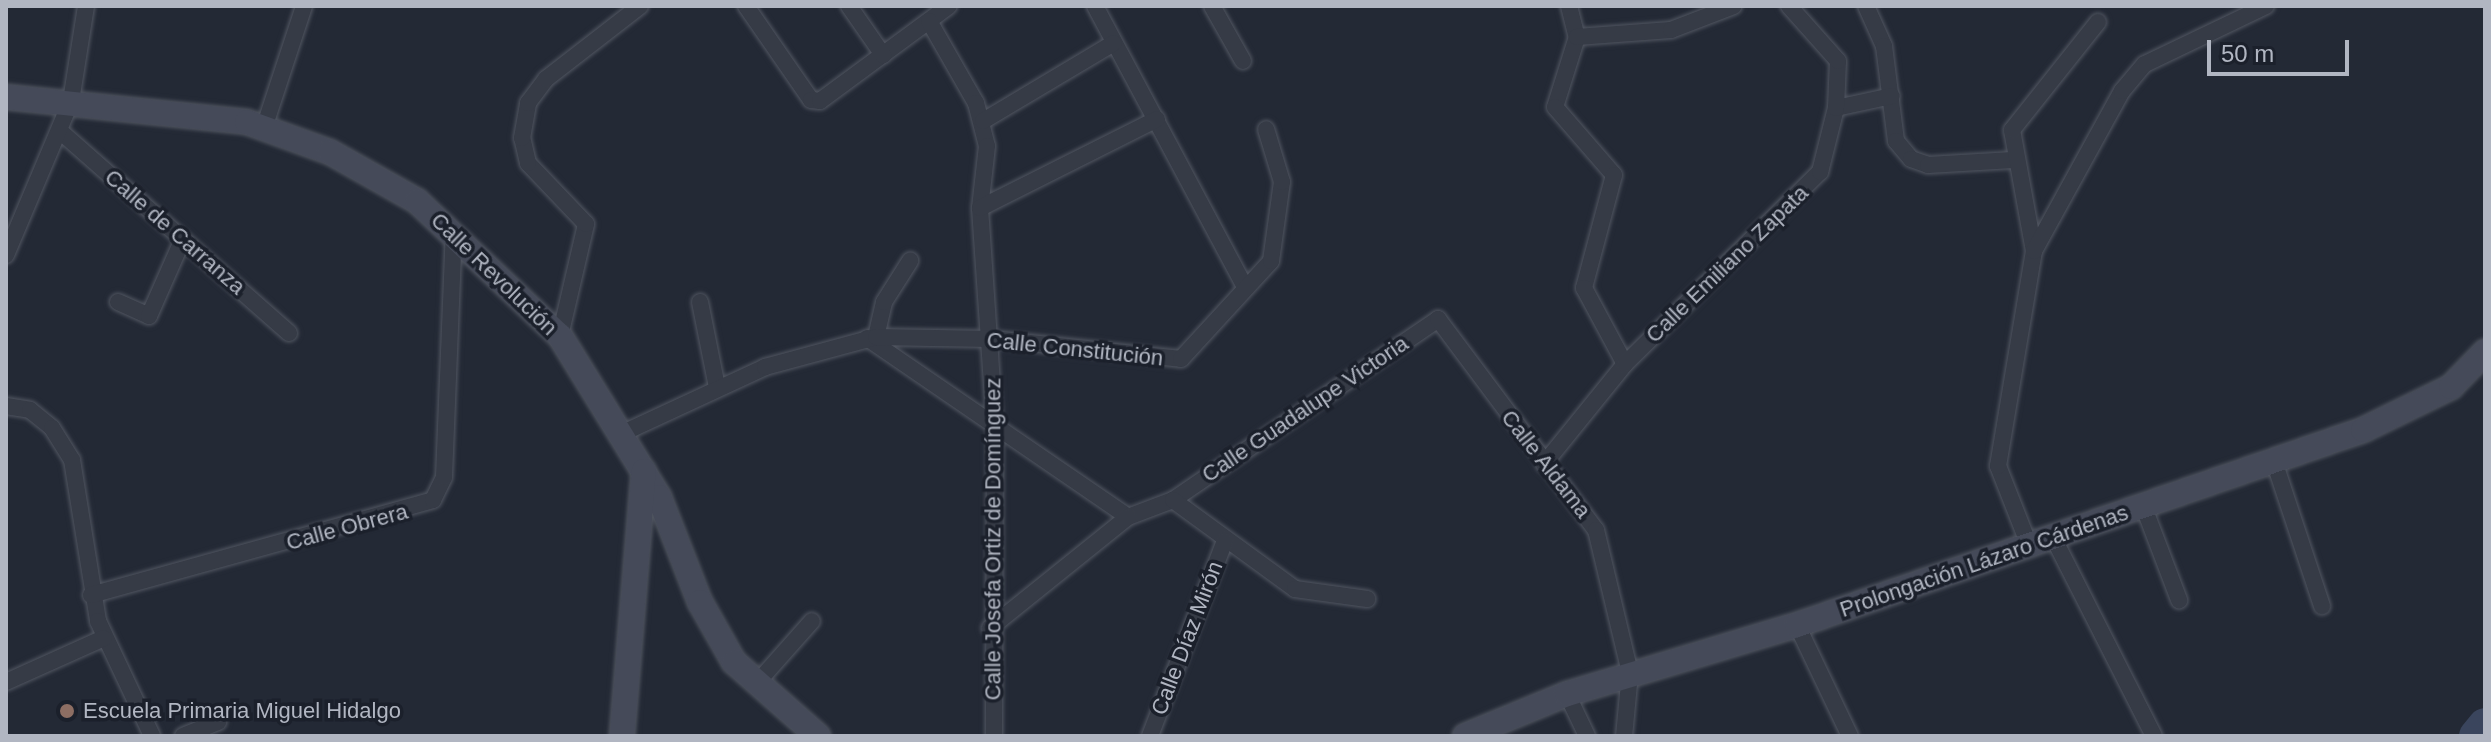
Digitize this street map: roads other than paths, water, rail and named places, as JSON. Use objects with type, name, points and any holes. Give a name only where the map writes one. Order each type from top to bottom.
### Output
[{"type":"main road","name":"Calle Revolución","points":[[6,97],[71,101],[264,128],[330,152],[417,201],[454,232],[560,336],[644,471],[700,602],[734,662],[818,736]]},
{"type":"main road","name":"Prolongación Lázaro Cárdenas","points":[[1465,736],[1567,694],[1797,625],[2363,430],[2451,387],[2485,352]]},
{"type":"main road","points":[[622,736],[644,471]]},
{"type":"street","points":[[6,255],[61,132],[71,101],[86,6]]},
{"type":"street","points":[[264,128],[304,6]]},
{"type":"street","points":[[560,336],[586,224],[528,163],[522,138],[528,103],[546,79],[640,6]]},
{"type":"street","points":[[746,6],[815,100],[949,6]]},
{"type":"street","points":[[849,6],[883,55]]},
{"type":"street","points":[[1095,6],[1243,283]]},
{"type":"street","points":[[1212,6],[1243,61]]},
{"type":"street","points":[[1569,6],[1577,37],[1555,107],[1609,167],[1614,189],[1584,288],[1625,364]]},
{"type":"street","points":[[1577,37],[1671,30],[1734,6]]},
{"type":"street","name":"Calle Emiliano Zapata","points":[[1544,464],[1625,364],[1820,172],[1836,108],[1834,52],[1789,6]]},
{"type":"street","points":[[1866,6],[1884,46],[1896,141],[1911,159],[1928,165],[2013,160]]},
{"type":"street","points":[[2029,545],[1998,466],[2034,251],[2122,91],[2145,64],[2260,7]]},
{"type":"street","points":[[929,21],[983,121],[1114,43]]},
{"type":"street","points":[[2034,251],[2013,160],[2012,130],[2098,22]]},
{"type":"street","points":[[1836,108],[1892,96]]},
{"type":"street","points":[[980,208],[1157,119]]},
{"type":"street","name":"Calle Josefa Ortiz de Domínguez","points":[[983,121],[980,208],[992,339],[995,427],[990,628],[994,736]]},
{"type":"street","name":"Calle Constitución","points":[[623,433],[717,387],[872,337],[992,339],[1181,359],[1202,344],[1243,283],[1272,256],[1282,182],[1266,129]]},
{"type":"street","name":"Calle de Carranza","points":[[61,132],[289,333]]},
{"type":"street","name":"Calle Obrera","points":[[91,595],[433,500],[444,477],[454,232]]},
{"type":"street","points":[[118,302],[149,316],[183,239]]},
{"type":"street","points":[[910,261],[884,302],[872,337],[995,427],[1128,517],[990,628]]},
{"type":"street","points":[[700,302],[717,387]]},
{"type":"street","name":"Calle Aldama","points":[[1438,319],[1596,530],[1630,673],[1624,736]]},
{"type":"street","name":"Calle Guadalupe Victoria","points":[[1128,517],[1173,500],[1438,319]]},
{"type":"street","points":[[6,406],[30,410],[52,428],[72,460],[91,595],[104,638],[152,736]]},
{"type":"street","points":[[2274,461],[2322,606]]},
{"type":"street","points":[[1173,500],[1225,541],[1295,589],[1367,599]]},
{"type":"street","points":[[2143,505],[2179,600]]},
{"type":"street","points":[[2053,537],[2154,736]]},
{"type":"street","name":"Calle Díaz Mirón","points":[[1150,736],[1225,541]]},
{"type":"street","points":[[756,684],[812,621]]},
{"type":"street","points":[[1797,625],[1850,736]]},
{"type":"street","points":[[6,682],[104,638]]},
{"type":"street","points":[[1567,694],[1587,736]]},
{"type":"street","points":[[183,736],[218,722]]},
{"type":"waterway","points":[[2476,736],[2485,725]]},
{"type":"place","name":"Escuela Primaria Miguel Hidalgo","points":[[67,711]]}]
